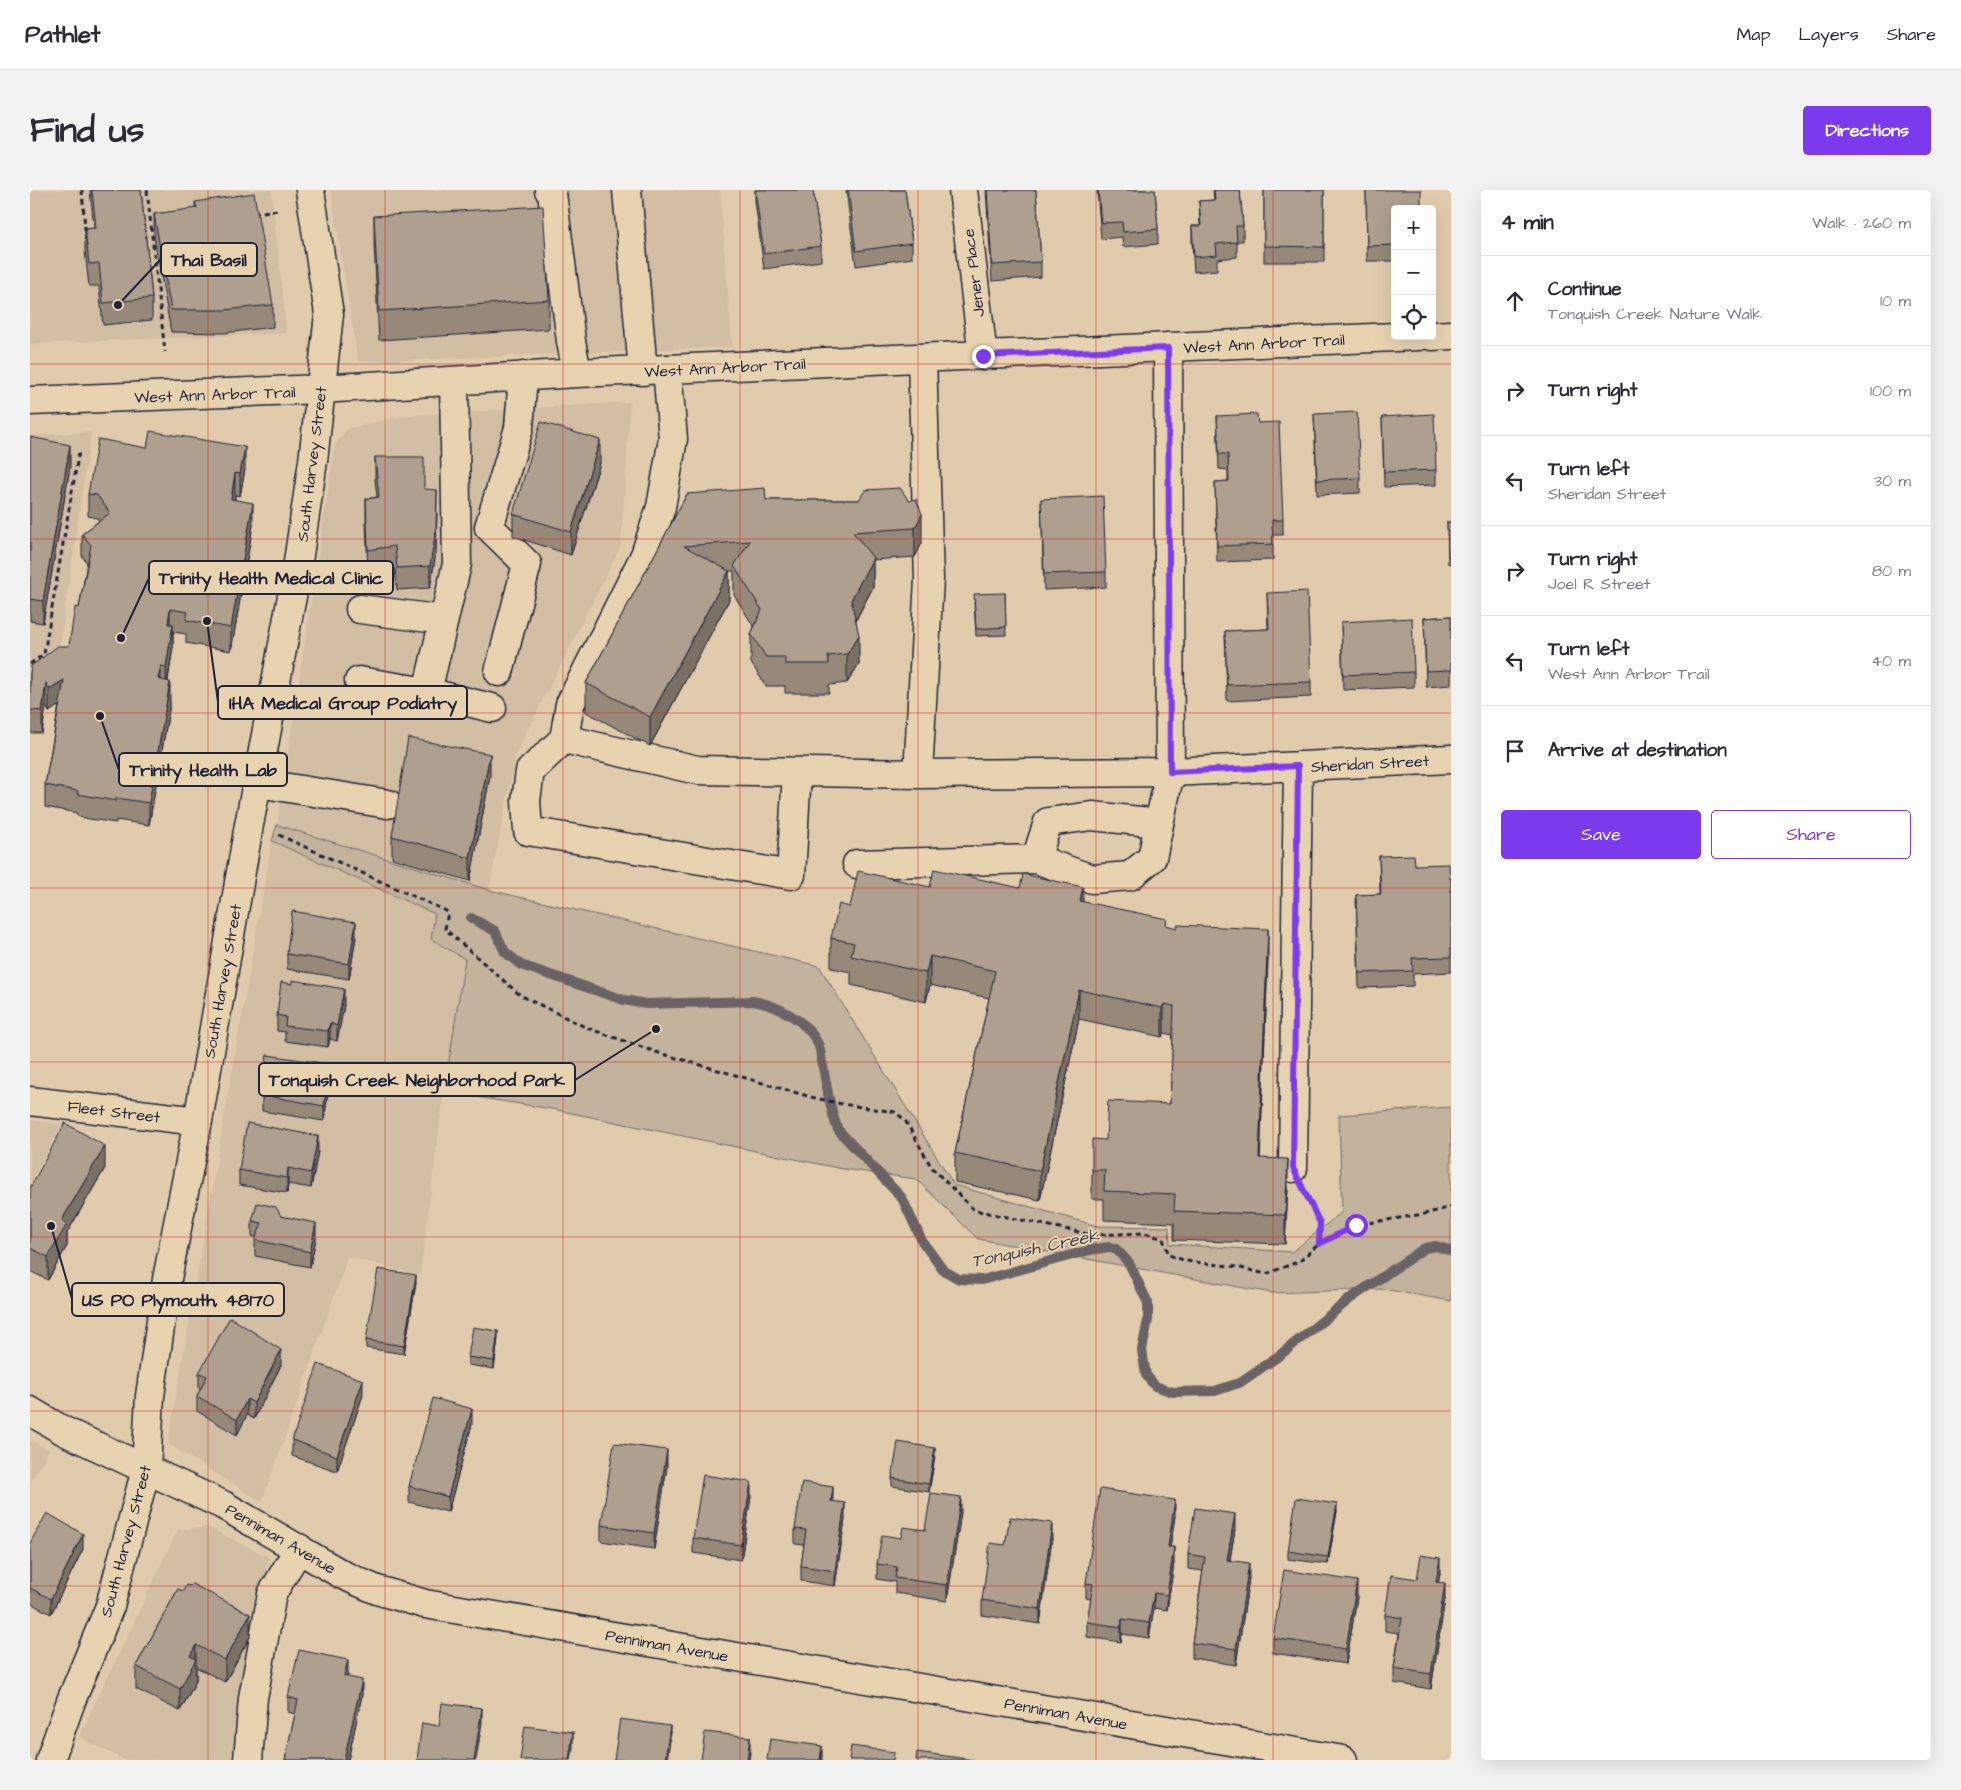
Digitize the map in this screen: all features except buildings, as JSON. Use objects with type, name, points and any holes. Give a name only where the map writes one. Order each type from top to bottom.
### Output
[{"type":"street","name":"South Harvey Street","points":[[50,1760],[71,1701],[110,1606],[146,1469],[150,1396],[167,1279],[198,1121],[249,825],[296,575],[312,468],[329,314],[310,190]]},
{"type":"street","points":[[549,190],[552,193],[571,342],[577,373]]},
{"type":"street","points":[[627,190],[655,370],[673,439],[661,507],[645,555],[570,704],[564,739],[530,771],[526,802],[528,831],[791,875],[797,772]]},
{"type":"street","name":"Jener Place","points":[[964,190],[983,356]]},
{"type":"street","points":[[1436,336],[1451,335]]},
{"type":"street","name":"West Ann Arbor Trail","points":[[30,401],[321,389],[577,373],[1391,337]]},
{"type":"street","points":[[857,864],[1036,859],[1092,879],[1130,876],[1152,858],[1170,772],[1168,348]]},
{"type":"street","points":[[918,774],[929,579],[922,358]]},
{"type":"street","points":[[499,672],[527,564],[489,527],[519,428],[524,376]]},
{"type":"street","points":[[427,692],[457,564],[454,381]]},
{"type":"street","points":[[360,609],[444,620]]},
{"type":"street","points":[[359,681],[427,692],[492,708]]},
{"type":"street","name":"Sheridan Street","points":[[564,739],[697,770],[918,774],[1170,772],[1451,759]]},
{"type":"street","points":[[1293,1168],[1298,766]]},
{"type":"street","points":[[258,783],[388,804]]},
{"type":"street","points":[[1036,859],[1048,822],[1092,816],[1159,823]]},
{"type":"street","name":"Fleet Street","points":[[30,1101],[198,1121]]},
{"type":"street","name":"Penniman Avenue","points":[[30,1412],[64,1431],[223,1504],[343,1575],[377,1590],[425,1604],[1343,1760]]},
{"type":"street","points":[[248,1760],[253,1698],[272,1594],[299,1548]]},
{"type":"path","points":[[82,190],[86,243]]},
{"type":"path","points":[[147,190],[165,352]]},
{"type":"path","points":[[249,214],[279,210]]},
{"type":"path","points":[[30,664],[44,654],[79,451]]},
{"type":"path","points":[[249,825],[285,836],[448,912],[445,929],[520,995],[587,1028],[656,1052],[811,1097],[895,1112],[905,1120],[932,1168],[974,1210],[1093,1235],[1145,1233],[1163,1239],[1169,1254],[1186,1261],[1237,1267],[1266,1274],[1300,1261],[1319,1244],[1356,1225],[1424,1214],[1451,1206]]},
{"type":"path","points":[[1293,1168],[1320,1223],[1319,1244]]},
{"type":"shaded area","points":[[30,190],[271,190],[287,333],[30,344]]},
{"type":"shaded area","points":[[331,190],[720,190],[732,347],[358,362]]},
{"type":"shaded area","points":[[630,402],[621,546],[516,753],[489,890],[277,825],[335,445],[347,429],[401,416]]},
{"type":"shaded area","points":[[91,432],[58,657],[30,676],[30,436]]},
{"type":"shaded area","points":[[277,825],[489,890],[819,966],[954,1185],[1097,1226],[1169,1227],[1170,1244],[1292,1252],[1342,1212],[1339,1115],[1451,1107],[1451,1301],[1383,1289],[1272,1293],[978,1239],[916,1179],[843,1169],[552,1109],[444,1092],[465,959],[431,939],[435,914],[272,841]]},
{"type":"shaded area","points":[[272,841],[436,914],[431,939],[465,959],[444,1092],[420,1275],[348,1257],[262,1502],[168,1444]]},
{"type":"shaded area","points":[[30,1120],[62,1124],[30,1183]]},
{"type":"shaded area","points":[[30,1440],[49,1450],[30,1483]]},
{"type":"shaded area","points":[[207,1527],[269,1557],[238,1760],[124,1760],[79,1737],[178,1530]]},
{"type":"waterway","name":"Tonquish Creek","points":[[471,918],[495,931],[505,952],[521,965],[624,1000],[646,1004],[753,1001],[772,1006],[799,1021],[813,1035],[818,1044],[831,1107],[838,1130],[902,1198],[922,1241],[943,1270],[959,1279],[982,1280],[1090,1250],[1109,1247],[1116,1249],[1129,1263],[1148,1303],[1148,1320],[1142,1350],[1146,1375],[1155,1386],[1173,1392],[1215,1391],[1239,1383],[1280,1355],[1351,1298],[1425,1248],[1436,1246],[1451,1251]]},
{"type":"place","name":"Thai Basil","points":[[118,305]]},
{"type":"place","name":"IHA Medical Group Podiatry","points":[[207,621]]},
{"type":"place","name":"Trinity Health Medical Clinic","points":[[121,638]]},
{"type":"place","name":"Trinity Health Lab","points":[[100,716]]},
{"type":"place","name":"Tonquish Creek Neighborhood Park","points":[[656,1029]]},
{"type":"place","name":"US PO Plymouth, 48170","points":[[51,1226]]},
{"type":"route","points":[[983,356],[1168,348],[1170,772],[1298,766],[1293,1168],[1320,1223],[1319,1244],[1356,1225]]}]
